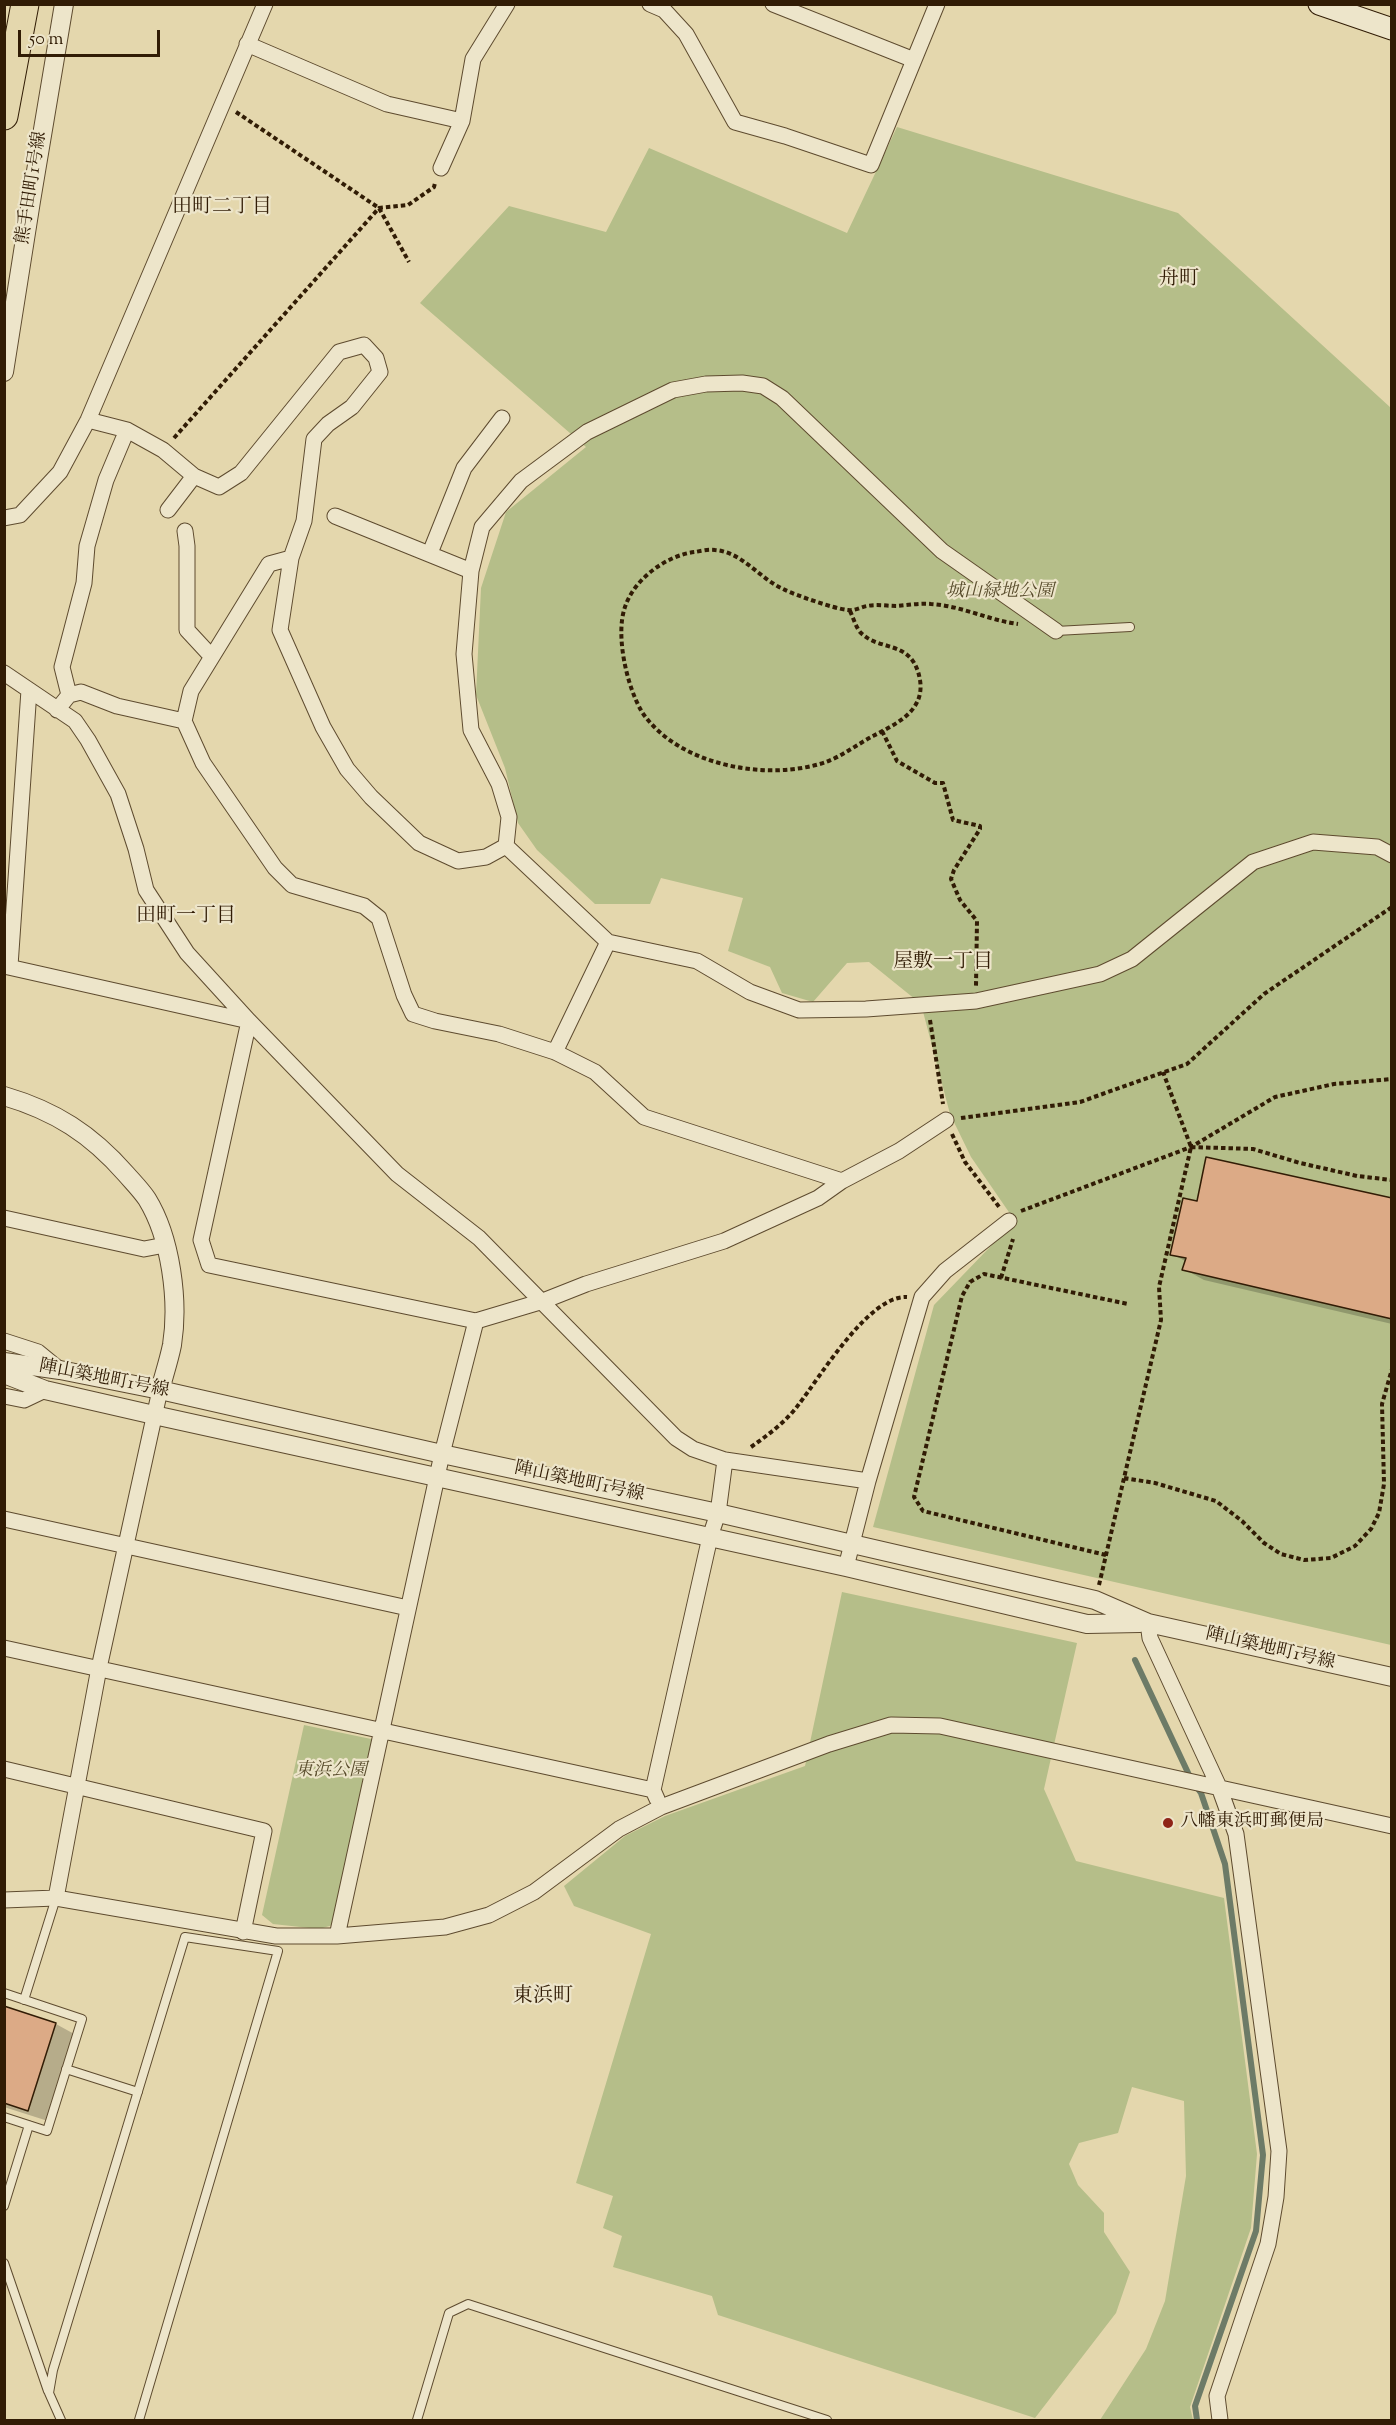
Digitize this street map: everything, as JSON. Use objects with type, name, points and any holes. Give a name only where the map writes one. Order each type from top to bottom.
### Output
[{"type":"highway","points":[[4,116],[25,4]]},
{"type":"main road","points":[[1319,4],[1392,29]]},
{"type":"street","name":"熊手田町1号線","points":[[4,372],[30,201],[64,4]]},
{"type":"street","points":[[4,518],[20,515],[60,472],[88,420],[265,4]]},
{"type":"street","points":[[650,4],[664,10],[686,34],[735,122],[871,165],[937,4]]},
{"type":"street","points":[[773,4],[914,60]]},
{"type":"street","points":[[441,168],[462,121],[473,59],[500,7]]},
{"type":"street","points":[[248,44],[387,104],[462,121]]},
{"type":"street","points":[[88,420],[127,430],[163,450],[194,476],[219,487],[241,473],[339,352],[364,345],[376,358],[380,372],[352,407],[328,424],[314,440],[304,521],[291,558],[280,630],[323,728],[347,769],[371,798],[419,843],[458,861],[486,857],[506,846]]},
{"type":"street","points":[[506,846],[509,817],[499,784],[471,730],[464,654],[471,571],[482,527],[522,481],[587,432],[673,390],[706,384],[742,383],[763,386],[782,398],[942,551],[1056,631]]},
{"type":"street","points":[[430,553],[464,468],[502,418]]},
{"type":"street","points":[[69,695],[62,668],[84,583],[87,546],[106,480],[127,430]]},
{"type":"street","points":[[168,510],[194,476]]},
{"type":"street","points":[[335,516],[471,571]]},
{"type":"street","points":[[185,531],[188,630],[212,657]]},
{"type":"street","points":[[291,558],[270,564],[191,691],[184,721],[203,762],[274,868],[292,885],[364,906],[379,918],[404,995],[413,1014],[435,1022],[499,1034],[555,1052],[595,1072],[644,1116],[842,1181]]},
{"type":"street","points":[[4,673],[75,721],[118,794],[136,849],[146,890],[187,953],[249,1021],[398,1174],[479,1238],[676,1438],[693,1449],[728,1460],[868,1480]]},
{"type":"street","points":[[29,690],[7,966],[249,1021]]},
{"type":"street","points":[[57,710],[69,695],[81,692],[117,706],[184,721]]},
{"type":"street","points":[[506,846],[608,942],[698,961],[750,992],[799,1010],[866,1009],[975,1001],[1100,974],[1132,959],[1253,862],[1313,842],[1377,847],[1392,855]]},
{"type":"street","points":[[555,1052],[608,942]]},
{"type":"street","points":[[249,1021],[201,1240],[209,1265],[476,1321],[724,1241],[818,1197],[842,1181],[899,1151],[946,1120]]},
{"type":"street","points":[[4,1096],[37,1106],[82,1131],[119,1166],[146,1197],[158,1220],[165,1245],[175,1301],[172,1346],[154,1415],[99,1668],[56,1898]]},
{"type":"street","points":[[4,1218],[144,1249],[165,1245]]},
{"type":"street","points":[[846,1567],[868,1480],[922,1297],[945,1271],[1009,1221]]},
{"type":"street","points":[[337,1936],[441,1454],[476,1321]]},
{"type":"street","points":[[4,1341],[38,1352],[60,1370]]},
{"type":"street","name":"陣山築地町1号線","points":[[4,1362],[60,1370],[160,1390],[441,1454],[718,1513],[1095,1600],[1148,1623],[1392,1677]]},
{"type":"street","name":"陣山築地町1号線","points":[[4,1374],[45,1390],[846,1567],[1087,1624],[1148,1623]]},
{"type":"street","points":[[4,1396],[24,1400],[45,1390]]},
{"type":"street","points":[[661,1807],[653,1790],[710,1537],[718,1513],[728,1460]]},
{"type":"street","points":[[4,1519],[408,1608]]},
{"type":"street","points":[[1148,1623],[1150,1638],[1236,1834],[1279,2151],[1276,2197],[1269,2244],[1217,2396],[1220,2421]]},
{"type":"street","points":[[4,1648],[653,1790]]},
{"type":"street","points":[[4,1900],[56,1898],[276,1936],[337,1936],[445,1927],[489,1915],[534,1892],[619,1829],[661,1807],[829,1744],[891,1725],[940,1726],[1392,1826]]},
{"type":"street","points":[[4,1769],[264,1831],[243,1932]]},
{"type":"lane","points":[[1056,631],[1130,627]]},
{"type":"lane","points":[[24,2000],[56,1898]]},
{"type":"lane","points":[[49,2393],[53,2370],[185,1938],[278,1951],[139,2421]]},
{"type":"lane","points":[[4,1993],[82,2019],[47,2131],[4,2118]]},
{"type":"lane","points":[[66,2069],[138,2092]]},
{"type":"lane","points":[[4,2206],[29,2125]]},
{"type":"lane","points":[[4,2263],[61,2421]]},
{"type":"lane","points":[[417,2421],[449,2313],[468,2304],[827,2421]]},
{"type":"path","points":[[223,104],[379,208],[409,261]]},
{"type":"path","points":[[163,450],[379,208],[408,205],[434,187],[441,168]]},
{"type":"path","points":[[850,611],[861,633],[906,654],[915,665],[920,681],[915,706],[909,715],[828,761],[788,771],[745,770],[701,756],[676,743],[657,729],[643,713],[632,693],[624,668],[622,619],[629,596],[662,563],[685,553],[715,550],[737,557],[783,589],[850,611],[867,606],[930,604],[963,608],[1022,625]]},
{"type":"path","points":[[882,731],[897,761],[935,783],[943,783],[953,820],[980,826],[951,879],[960,900],[977,921],[975,1001]]},
{"type":"path","points":[[946,1120],[1080,1102],[1186,1064],[1264,994],[1392,907]]},
{"type":"path","points":[[927,1004],[946,1120],[965,1161],[1009,1221],[1013,1240],[1001,1278]]},
{"type":"path","points":[[1095,1600],[1161,1320],[1159,1287],[1191,1147],[1163,1072]]},
{"type":"path","points":[[1009,1221],[1024,1209],[1191,1147],[1275,1097],[1334,1084],[1392,1079]]},
{"type":"path","points":[[1191,1147],[1253,1149],[1357,1176],[1392,1180]]},
{"type":"path","points":[[1106,1555],[922,1512],[914,1497],[962,1296],[970,1282],[984,1274],[1128,1304]]},
{"type":"path","points":[[728,1460],[768,1435],[798,1406],[836,1351],[875,1312],[898,1296],[922,1297]]},
{"type":"path","points":[[1124,1478],[1155,1483],[1216,1501],[1242,1521],[1264,1543],[1281,1554],[1304,1560],[1331,1558],[1355,1546],[1371,1529],[1379,1513],[1384,1484],[1382,1404],[1392,1369]]},
{"type":"green space","name":"城山緑地公園","points":[[897,127],[1178,213],[1391,408],[1391,1645],[873,1527],[934,1305],[1015,1221],[971,1157],[950,1114],[921,1004],[869,962],[847,963],[813,1002],[782,993],[770,967],[728,951],[743,898],[661,878],[650,904],[595,904],[537,850],[518,823],[505,768],[476,695],[481,588],[506,512],[586,447],[420,303],[509,206],[606,232],[649,148],[847,233]]},
{"type":"green space","points":[[842,1592],[1077,1643],[1044,1789],[1076,1861],[1224,1898],[1257,2154],[1251,2228],[1190,2407],[1193,2420],[1100,2420],[1146,2349],[1165,2301],[1186,2176],[1184,2101],[1132,2087],[1118,2133],[1079,2143],[1069,2164],[1078,2185],[1104,2213],[1104,2232],[1130,2272],[1116,2313],[1035,2418],[718,2315],[712,2296],[613,2267],[622,2236],[603,2228],[613,2196],[576,2183],[651,1934],[574,1906],[564,1886],[625,1836],[665,1816],[805,1766]]},
{"type":"green space","name":"東浜公園","points":[[304,1725],[376,1740],[333,1925],[319,1929],[273,1924],[262,1915]]},
{"type":"building","points":[[1206,1157],[1392,1198],[1392,1319],[1182,1270],[1186,1258],[1170,1255],[1183,1198],[1197,1201]]},
{"type":"building","points":[[4,2006],[56,2023],[28,2111],[4,2103]]},
{"type":"waterway","points":[[1135,1660],[1190,1777]]},
{"type":"waterway","points":[[1196,1786],[1201,1793],[1225,1864],[1263,2155],[1256,2231],[1195,2406],[1197,2420]]},
{"type":"place","name":"八幡東浜町郵便局","points":[[1168,1823]]},
{"type":"district","name":"田町二丁目","points":[[222,209]]},
{"type":"district","name":"舟町","points":[[1179,281]]},
{"type":"district","name":"田町一丁目","points":[[186,918]]},
{"type":"district","name":"屋敷一丁目","points":[[943,964]]},
{"type":"district","name":"東浜町","points":[[543,1998]]}]
